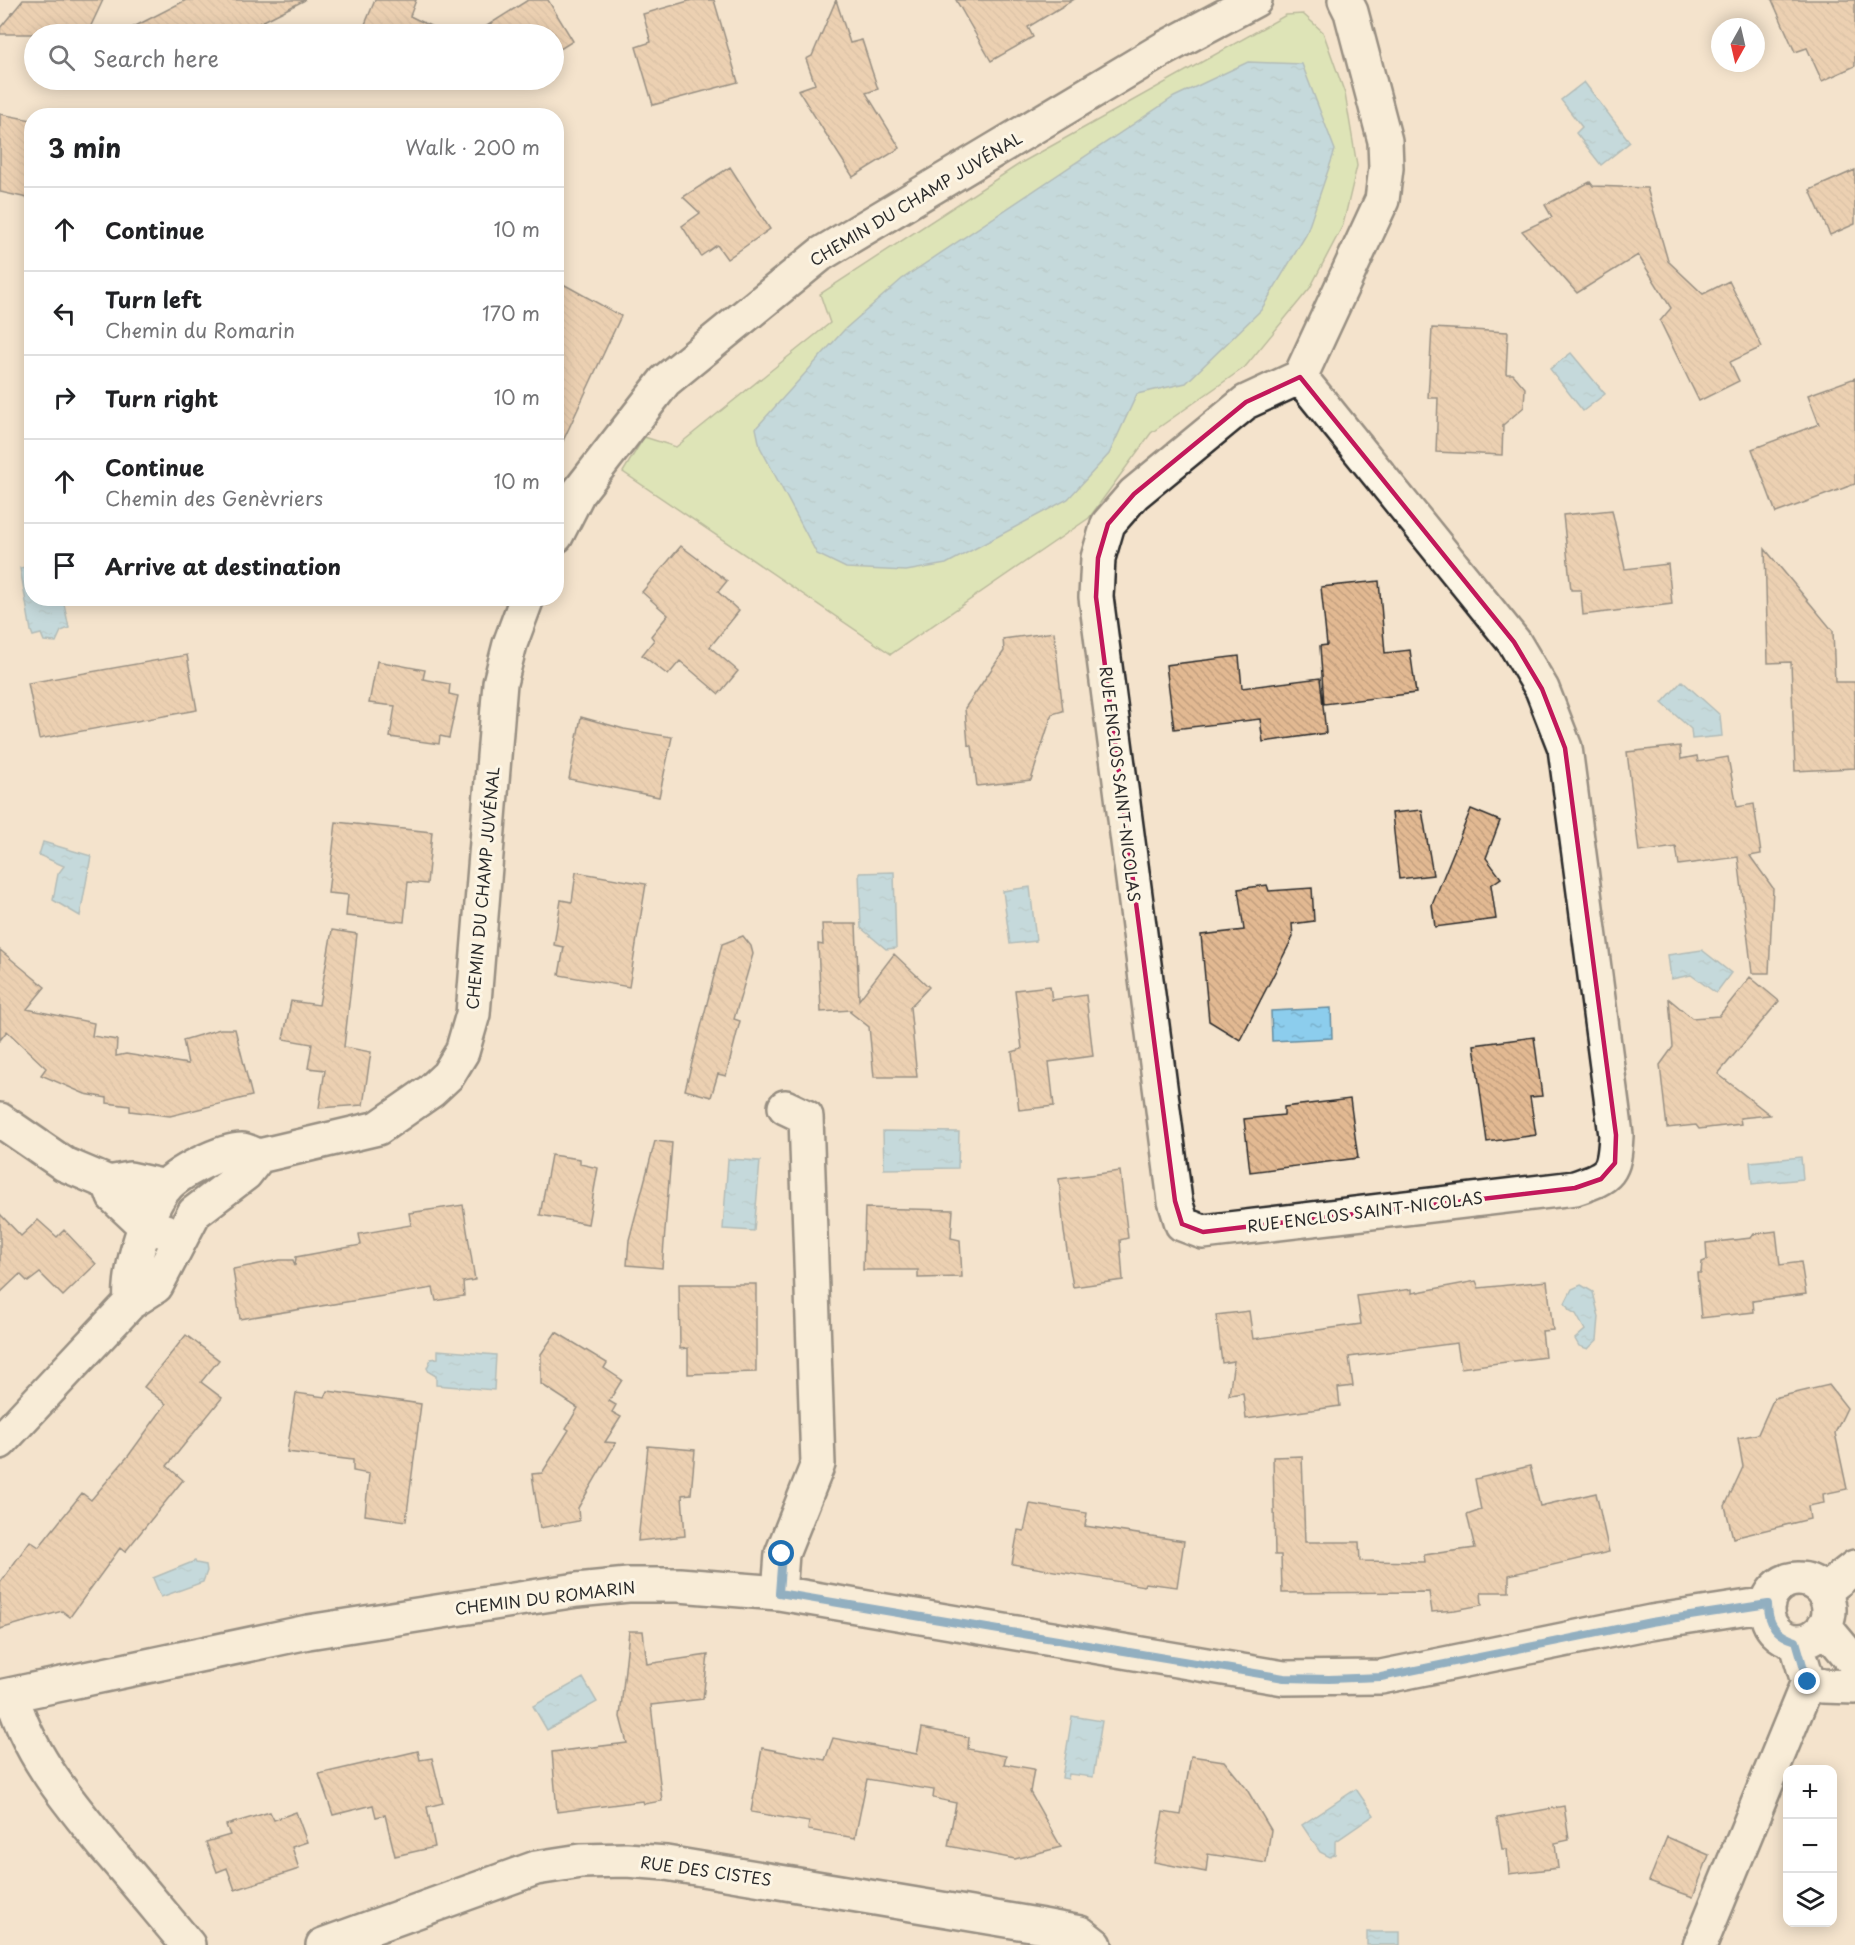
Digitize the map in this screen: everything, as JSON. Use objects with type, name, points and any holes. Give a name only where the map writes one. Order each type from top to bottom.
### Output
[{"type":"street","name":"CHEMIN DU CHAMP JUVÉNAL","points":[[567,488],[665,381],[821,254],[1166,48],[1255,0]]},
{"type":"street","points":[[1300,376],[1382,200],[1386,168],[1385,141],[1351,12],[1345,0]]},
{"type":"street","name":"RUE ENCLOS SAINT-NICOLAS","points":[[1300,376],[1514,642],[1542,689],[1565,748],[1616,1135],[1615,1162],[1600,1179],[1575,1188],[1203,1232],[1182,1224],[1175,1201],[1096,597],[1098,558],[1108,525],[1134,494],[1246,402],[1300,376]]},
{"type":"street","name":"CHEMIN DU CHAMP JUVÉNAL","points":[[131,1302],[129,1284],[146,1227],[153,1207],[166,1187],[201,1162],[242,1150],[259,1156],[378,1128],[431,1091],[448,1075],[462,1052],[474,1002],[500,683],[510,644],[524,606]]},
{"type":"street","points":[[779,1593],[782,1554],[818,1464],[806,1117],[785,1107]]},
{"type":"street","points":[[0,1120],[64,1164],[109,1183],[130,1179],[166,1187],[179,1201],[185,1227]]},
{"type":"street","points":[[0,1442],[131,1302],[156,1286],[194,1213],[246,1174],[259,1156]]},
{"type":"street","points":[[109,1183],[114,1197],[146,1227],[161,1232],[185,1227]]},
{"type":"street","points":[[1823,1592],[1855,1567]]},
{"type":"street","points":[[1807,1580],[1823,1592],[1829,1609],[1824,1626],[1812,1637],[1796,1641],[1777,1632],[1771,1624],[1768,1604],[1772,1595],[1786,1581],[1807,1580]]},
{"type":"street","name":"CHEMIN DU ROMARIN","points":[[6,1696],[308,1632],[577,1590],[680,1585],[779,1593],[1284,1678],[1329,1679],[1381,1677],[1651,1622],[1768,1604]]},
{"type":"street","points":[[1824,1626],[1855,1663]]},
{"type":"street","points":[[1700,1945],[1808,1682],[1796,1641]]},
{"type":"street","points":[[1808,1682],[1823,1686],[1855,1687]]},
{"type":"street","points":[[6,1696],[36,1755],[68,1801],[188,1945]]},
{"type":"street","name":"RUE DES CISTES","points":[[322,1945],[536,1868],[582,1861],[626,1860],[666,1863],[1043,1926],[1080,1934],[1095,1945]]},
{"type":"highlighted area","points":[[1300,377],[1514,642],[1542,689],[1565,748],[1616,1135],[1615,1163],[1601,1179],[1575,1188],[1203,1232],[1182,1224],[1175,1201],[1096,597],[1098,558],[1108,524],[1134,494],[1246,402]]},
{"type":"green space","points":[[1303,14],[1323,32],[1345,94],[1357,166],[1343,225],[1310,288],[1245,367],[1151,433],[1089,518],[891,654],[623,472],[644,437],[676,447],[830,323],[820,294],[1021,163],[1286,15]]},
{"type":"water","points":[[1248,62],[1302,64],[1335,150],[1306,235],[1261,310],[1186,383],[1137,394],[1109,454],[1068,499],[946,564],[906,571],[846,568],[817,554],[760,447],[756,428],[845,329],[902,279],[1174,97]]},
{"type":"water","points":[[1584,82],[1630,142],[1601,165],[1576,133],[1582,127],[1561,100]]},
{"type":"water","points":[[1571,353],[1605,394],[1583,411],[1550,369]]},
{"type":"water","points":[[24,567],[24,591],[20,568]]},
{"type":"water","points":[[27,606],[64,606],[69,628],[61,631],[56,642],[44,641],[41,634],[33,636]]},
{"type":"water","points":[[1682,681],[1720,715],[1722,736],[1692,739],[1691,729],[1662,703]]},
{"type":"water","points":[[43,842],[91,856],[80,916],[53,900],[58,874],[64,866],[39,855]]},
{"type":"water","points":[[894,872],[896,948],[886,949],[861,928],[859,873]]},
{"type":"water","points":[[1030,887],[1036,941],[1010,944],[1003,891]]},
{"type":"water","points":[[1702,950],[1731,973],[1716,993],[1691,975],[1671,979],[1668,955]]},
{"type":"water","points":[[1331,1008],[1332,1038],[1272,1041],[1271,1011]]},
{"type":"water","points":[[883,1131],[959,1132],[958,1168],[884,1169]]},
{"type":"water","points":[[1801,1157],[1803,1179],[1752,1184],[1750,1162]]},
{"type":"water","points":[[728,1159],[760,1161],[754,1231],[723,1229]]},
{"type":"water","points":[[1581,1285],[1593,1292],[1599,1317],[1597,1340],[1588,1349],[1579,1346],[1575,1339],[1585,1330],[1576,1314],[1569,1310],[1565,1303],[1572,1289]]},
{"type":"water","points":[[438,1350],[496,1355],[494,1390],[436,1385],[436,1376],[427,1368],[431,1359],[438,1358]]},
{"type":"water","points":[[195,1561],[206,1565],[207,1571],[203,1582],[161,1597],[153,1578]]},
{"type":"water","points":[[583,1678],[597,1702],[547,1730],[533,1706]]},
{"type":"water","points":[[1072,1716],[1102,1721],[1093,1777],[1069,1774],[1068,1779],[1062,1778]]},
{"type":"water","points":[[1356,1789],[1374,1815],[1335,1842],[1335,1854],[1330,1857],[1320,1852],[1302,1825]]},
{"type":"water","points":[[1367,1932],[1400,1932],[1400,1945],[1367,1945]]},
{"type":"building","points":[[23,0],[103,0],[92,24],[24,24],[24,34],[0,34],[0,28]]},
{"type":"building","points":[[186,0],[305,0],[258,24],[139,24]]},
{"type":"building","points":[[375,0],[416,0],[410,16],[427,24],[365,24]]},
{"type":"building","points":[[528,0],[548,0],[563,24],[490,24]]},
{"type":"building","points":[[692,0],[714,0],[738,82],[653,105],[636,47],[651,42],[643,14]]},
{"type":"building","points":[[836,0],[850,43],[862,40],[878,89],[866,93],[900,148],[853,177],[798,90],[815,84],[806,59],[812,56]]},
{"type":"building","points":[[956,0],[1073,0],[1028,27],[1033,37],[991,61]]},
{"type":"building","points":[[1772,0],[1855,0],[1855,66],[1822,81],[1807,48],[1795,52]]},
{"type":"building","points":[[564,26],[573,41],[564,47]]},
{"type":"building","points":[[0,114],[24,118],[24,197],[0,192]]},
{"type":"building","points":[[730,167],[770,229],[727,259],[717,245],[701,256],[682,226],[700,213],[683,197]]},
{"type":"building","points":[[1855,170],[1855,224],[1830,235],[1810,190]]},
{"type":"building","points":[[1590,182],[1593,186],[1647,188],[1668,261],[1703,294],[1729,281],[1762,347],[1730,362],[1739,381],[1699,401],[1660,321],[1671,308],[1638,255],[1577,293],[1522,231],[1552,217],[1545,205]]},
{"type":"building","points":[[564,284],[621,316],[564,439]]},
{"type":"building","points":[[1432,328],[1508,332],[1506,374],[1513,374],[1525,388],[1524,407],[1503,425],[1502,455],[1436,452],[1438,398],[1428,398]]},
{"type":"building","points":[[1855,378],[1855,484],[1776,513],[1752,449],[1819,424],[1808,395]]},
{"type":"building","points":[[1612,510],[1625,569],[1668,564],[1672,604],[1583,615],[1581,590],[1571,590],[1563,515]]},
{"type":"building","points":[[681,546],[727,581],[718,592],[739,611],[710,647],[738,671],[719,694],[680,661],[668,675],[642,655],[654,640],[651,636],[668,615],[642,592]]},
{"type":"building","points":[[1765,549],[1833,631],[1835,682],[1855,682],[1855,768],[1795,771],[1791,662],[1768,663]]},
{"type":"building","points":[[1379,581],[1385,653],[1410,650],[1416,693],[1324,704],[1320,646],[1327,645],[1321,587]]},
{"type":"building","points":[[1054,632],[1063,711],[1052,714],[1031,780],[977,786],[972,746],[968,745],[965,708],[1004,651],[1003,639]]},
{"type":"building","points":[[187,655],[197,710],[39,739],[28,683]]},
{"type":"building","points":[[1239,656],[1242,688],[1320,678],[1326,733],[1263,742],[1260,719],[1174,729],[1166,665]]},
{"type":"building","points":[[377,661],[425,670],[423,679],[450,684],[449,694],[458,696],[449,738],[440,736],[439,744],[390,737],[395,706],[369,703]]},
{"type":"building","points":[[581,717],[624,729],[672,737],[659,797],[569,779]]},
{"type":"building","points":[[1680,746],[1681,759],[1697,756],[1698,762],[1728,757],[1737,807],[1754,804],[1761,854],[1750,856],[1773,888],[1769,973],[1752,973],[1738,857],[1679,865],[1676,847],[1639,852],[1627,752]]},
{"type":"building","points":[[1471,809],[1500,821],[1486,858],[1501,878],[1491,885],[1496,919],[1435,927],[1432,905]]},
{"type":"building","points":[[1422,810],[1433,875],[1399,879],[1392,813]]},
{"type":"building","points":[[336,822],[432,832],[427,884],[408,882],[404,922],[346,916],[348,895],[328,893]]},
{"type":"building","points":[[576,872],[646,884],[629,987],[559,975],[564,947],[554,945],[561,900],[572,902]]},
{"type":"building","points":[[1267,885],[1269,891],[1312,888],[1314,921],[1292,924],[1293,937],[1240,1040],[1209,1021],[1201,935],[1244,930],[1238,889]]},
{"type":"building","points":[[822,924],[856,924],[859,1000],[894,954],[929,987],[910,1007],[917,1077],[874,1077],[869,1027],[850,1012],[851,1010],[821,1012],[818,944],[823,945]]},
{"type":"building","points":[[332,930],[357,934],[344,1047],[371,1052],[363,1105],[319,1108],[325,1070],[308,1068],[312,1044],[283,1039],[291,1001],[319,1005]]},
{"type":"building","points":[[743,936],[751,946],[753,954],[734,1019],[740,1021],[726,1076],[718,1074],[711,1097],[685,1090],[722,944]]},
{"type":"building","points":[[0,950],[45,987],[27,1009],[94,1023],[92,1036],[117,1040],[116,1056],[126,1054],[188,1064],[183,1040],[220,1029],[235,1029],[252,1096],[170,1116],[130,1111],[130,1106],[107,1103],[107,1098],[85,1094],[41,1075],[46,1068],[7,1031],[0,1040]]},
{"type":"building","points":[[1750,977],[1779,1001],[1718,1074],[1770,1115],[1740,1118],[1741,1124],[1699,1129],[1696,1125],[1667,1128],[1660,1065],[1673,1047],[1669,999],[1692,1018],[1719,1016]]},
{"type":"building","points":[[1050,986],[1052,1000],[1086,995],[1093,1056],[1049,1062],[1054,1106],[1019,1110],[1012,1052],[1022,1049],[1015,990]]},
{"type":"building","points":[[1534,1037],[1542,1096],[1530,1097],[1536,1135],[1487,1142],[1474,1045]]},
{"type":"building","points":[[1350,1099],[1358,1158],[1250,1172],[1244,1119],[1284,1115],[1284,1107]]},
{"type":"building","points":[[655,1141],[672,1143],[662,1268],[627,1265],[629,1240]]},
{"type":"building","points":[[551,1155],[580,1159],[580,1164],[598,1168],[588,1224],[540,1215]]},
{"type":"building","points":[[1120,1171],[1128,1238],[1120,1240],[1123,1280],[1073,1287],[1064,1232],[1059,1179]]},
{"type":"building","points":[[463,1205],[475,1280],[463,1282],[464,1296],[436,1301],[433,1288],[240,1319],[233,1269],[280,1260],[293,1260],[295,1266],[296,1257],[361,1245],[359,1234],[411,1225],[409,1213]]},
{"type":"building","points":[[865,1208],[953,1210],[951,1238],[960,1240],[962,1277],[918,1278],[918,1270],[863,1270]]},
{"type":"building","points":[[0,1214],[21,1236],[38,1220],[57,1237],[64,1230],[96,1264],[63,1296],[40,1273],[28,1282],[20,1274],[0,1293]]},
{"type":"building","points":[[1776,1231],[1780,1265],[1801,1262],[1806,1294],[1753,1301],[1754,1312],[1701,1318],[1697,1273],[1701,1273],[1702,1262],[1707,1260],[1706,1243],[1751,1238],[1754,1234]]},
{"type":"building","points":[[1476,1281],[1479,1288],[1547,1281],[1553,1330],[1542,1331],[1545,1357],[1461,1368],[1457,1343],[1349,1357],[1353,1386],[1338,1388],[1340,1406],[1246,1419],[1243,1393],[1229,1395],[1234,1361],[1222,1363],[1216,1315],[1249,1311],[1253,1339],[1361,1324],[1357,1296],[1412,1289],[1412,1293]]},
{"type":"building","points":[[679,1284],[756,1284],[756,1372],[688,1374],[688,1348],[680,1349]]},
{"type":"building","points":[[556,1332],[607,1363],[604,1368],[622,1380],[609,1401],[616,1405],[612,1412],[621,1417],[605,1442],[616,1443],[578,1508],[579,1521],[540,1528],[532,1474],[542,1473],[569,1430],[566,1428],[578,1408],[541,1384],[541,1354]]},
{"type":"building","points":[[186,1335],[219,1360],[201,1382],[222,1398],[167,1466],[183,1480],[125,1552],[120,1548],[70,1617],[62,1611],[0,1629],[0,1583],[30,1541],[39,1547],[82,1493],[91,1500],[129,1455],[166,1404],[144,1387]]},
{"type":"building","points":[[1829,1385],[1847,1408],[1835,1433],[1847,1489],[1823,1494],[1824,1503],[1808,1506],[1810,1519],[1733,1538],[1725,1506],[1743,1467],[1738,1438],[1758,1434],[1774,1398]]},
{"type":"building","points":[[328,1391],[421,1404],[406,1521],[365,1515],[369,1474],[353,1471],[353,1460],[287,1452],[296,1393],[325,1397]]},
{"type":"building","points":[[648,1446],[695,1450],[691,1494],[682,1495],[685,1536],[638,1541]]},
{"type":"building","points":[[1302,1456],[1305,1542],[1359,1542],[1360,1561],[1425,1562],[1424,1555],[1475,1548],[1467,1515],[1481,1510],[1475,1479],[1530,1466],[1540,1506],[1596,1493],[1609,1552],[1509,1575],[1509,1592],[1481,1592],[1482,1605],[1455,1610],[1432,1612],[1429,1592],[1282,1593],[1281,1555],[1275,1555],[1273,1457]]},
{"type":"building","points":[[1030,1504],[1087,1513],[1085,1526],[1184,1541],[1177,1587],[1145,1583],[1144,1586],[1012,1564],[1018,1530],[1024,1531]]},
{"type":"building","points":[[629,1631],[643,1631],[647,1664],[708,1655],[703,1699],[651,1705],[662,1801],[644,1804],[643,1801],[557,1812],[552,1752],[627,1743],[620,1717]]},
{"type":"building","points":[[922,1728],[969,1737],[968,1749],[1006,1756],[1004,1764],[1034,1769],[1030,1792],[1061,1847],[1015,1859],[948,1846],[956,1803],[933,1798],[934,1790],[867,1779],[855,1838],[808,1830],[809,1822],[751,1812],[762,1748],[825,1760],[833,1738],[917,1754]]},
{"type":"building","points":[[418,1751],[420,1760],[432,1758],[443,1803],[427,1807],[435,1847],[395,1856],[385,1815],[376,1817],[373,1805],[333,1815],[319,1774]]},
{"type":"building","points":[[1191,1756],[1224,1761],[1246,1788],[1271,1830],[1266,1863],[1208,1854],[1206,1872],[1154,1862],[1163,1812],[1181,1815]]},
{"type":"building","points":[[1564,1806],[1569,1840],[1555,1843],[1558,1868],[1509,1874],[1507,1849],[1502,1849],[1497,1818]]},
{"type":"building","points":[[270,1812],[274,1820],[296,1812],[307,1842],[292,1847],[299,1869],[235,1890],[227,1868],[217,1872],[206,1842],[230,1835],[226,1825]]},
{"type":"building","points":[[1667,1837],[1709,1855],[1693,1897],[1649,1881]]},
{"type":"route","points":[[782,1554],[779,1593],[1284,1678],[1381,1677],[1452,1665],[1651,1622],[1768,1604],[1771,1624],[1777,1632],[1796,1641],[1808,1682]]}]
